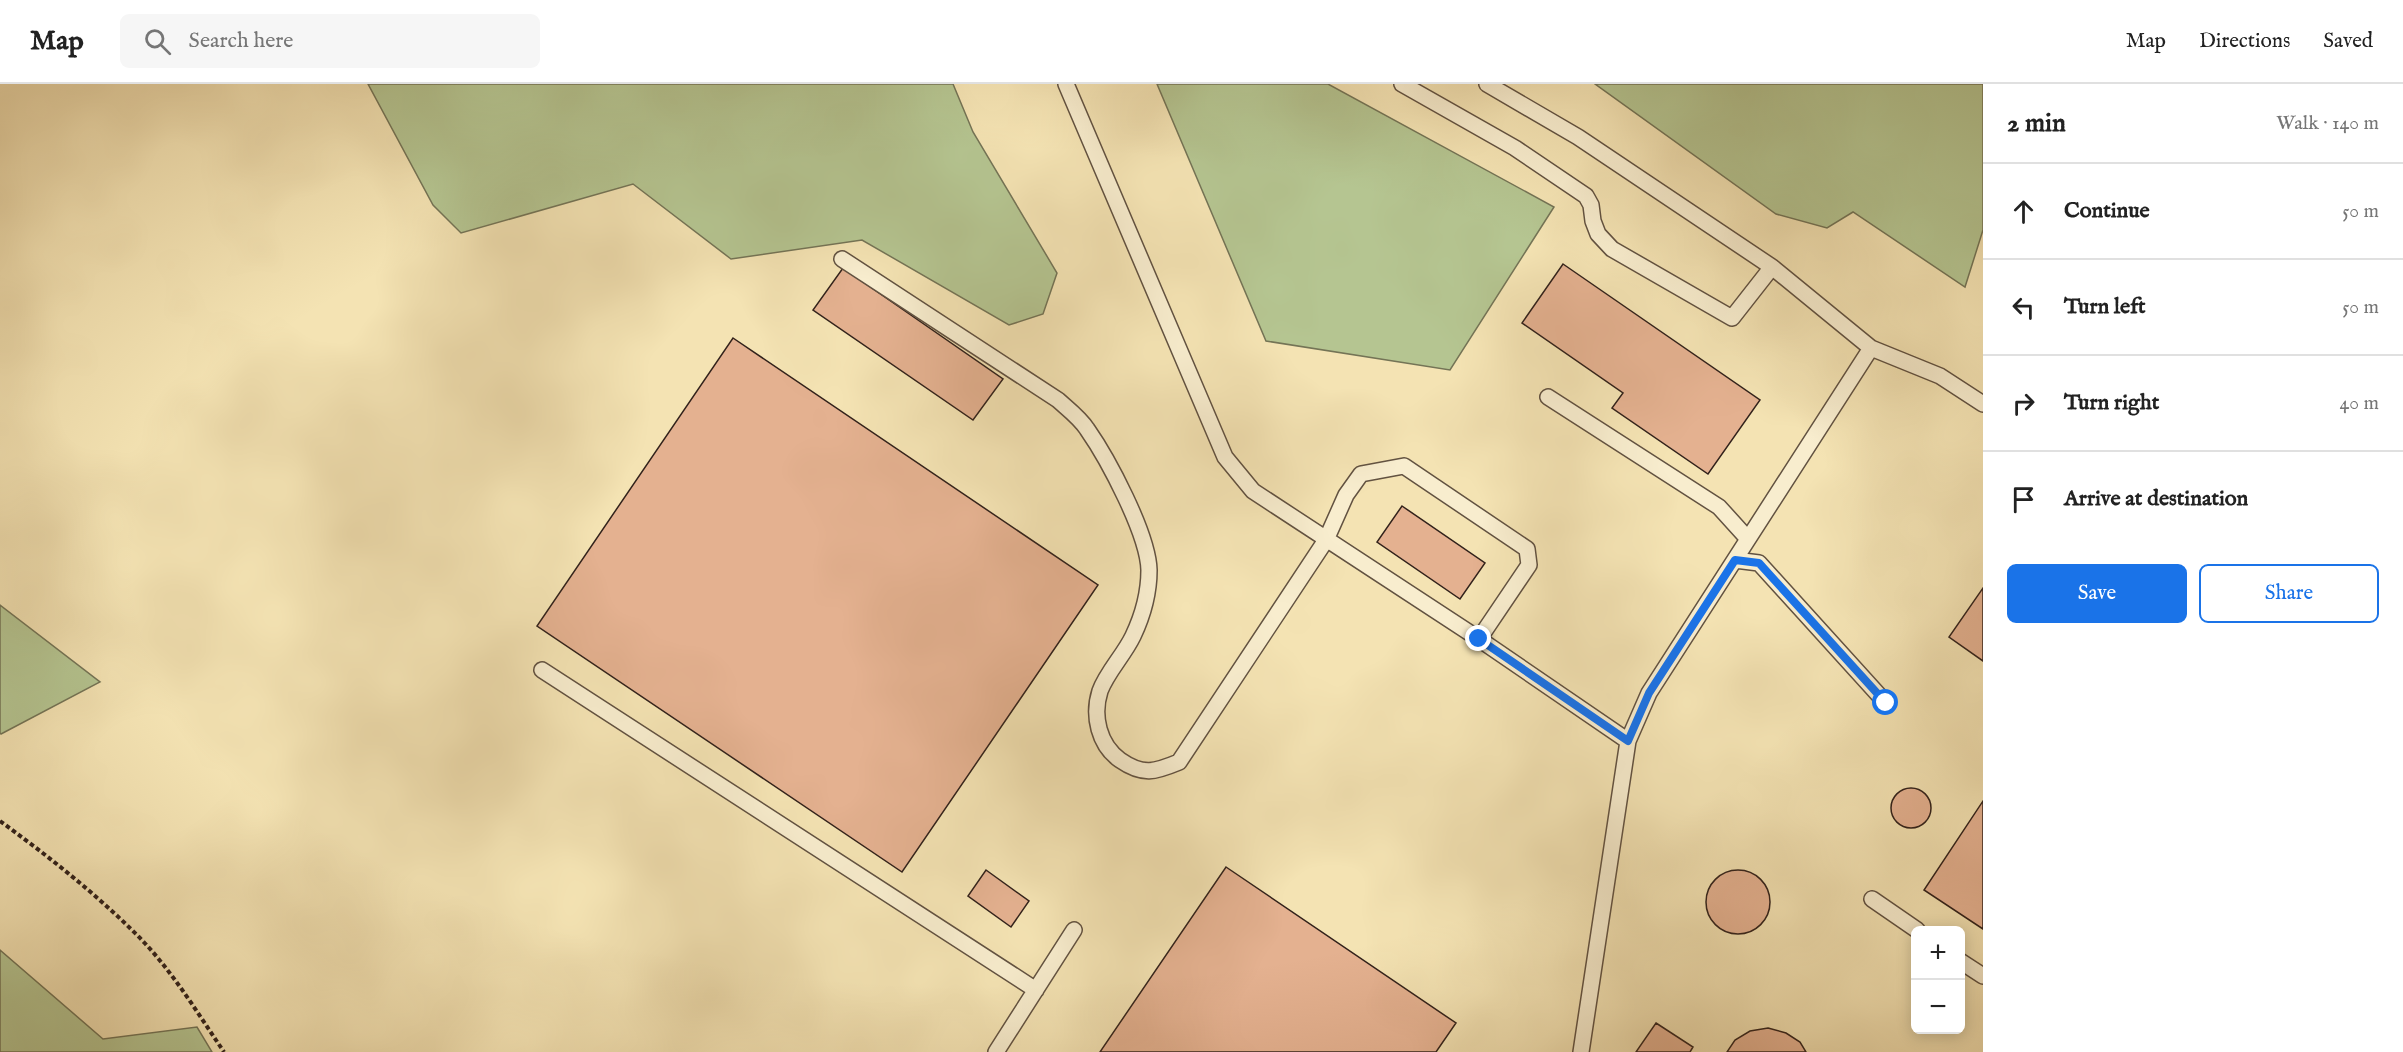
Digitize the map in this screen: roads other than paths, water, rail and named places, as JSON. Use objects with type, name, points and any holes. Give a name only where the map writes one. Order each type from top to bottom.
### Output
[{"type":"lane","points":[[1066,84],[1225,457],[1253,491],[1479,639],[1628,741]]},
{"type":"lane","points":[[1402,84],[1515,148],[1569,183],[1586,196],[1591,205],[1593,221],[1598,234],[1612,249],[1732,318],[1772,267]]},
{"type":"lane","points":[[1487,84],[1578,137],[1772,267],[1870,348],[1940,376],[1983,404]]},
{"type":"lane","points":[[843,259],[1058,399],[1086,426],[1106,458],[1137,523],[1149,568],[1146,604],[1133,637],[1100,691],[1096,723],[1109,752],[1134,770],[1156,772],[1179,762],[1326,540],[1346,495],[1361,474],[1404,466],[1527,549],[1529,565],[1479,639]]},
{"type":"lane","points":[[1581,1052],[1628,741],[1649,693],[1870,348]]},
{"type":"lane","points":[[1548,397],[1719,507],[1748,539]]},
{"type":"lane","points":[[1735,560],[1759,563],[1886,703]]},
{"type":"lane","points":[[542,670],[1036,990]]},
{"type":"lane","points":[[1872,899],[1911,926]]},
{"type":"lane","points":[[996,1052],[1074,930]]},
{"type":"lane","points":[[1965,964],[1983,976]]}]
